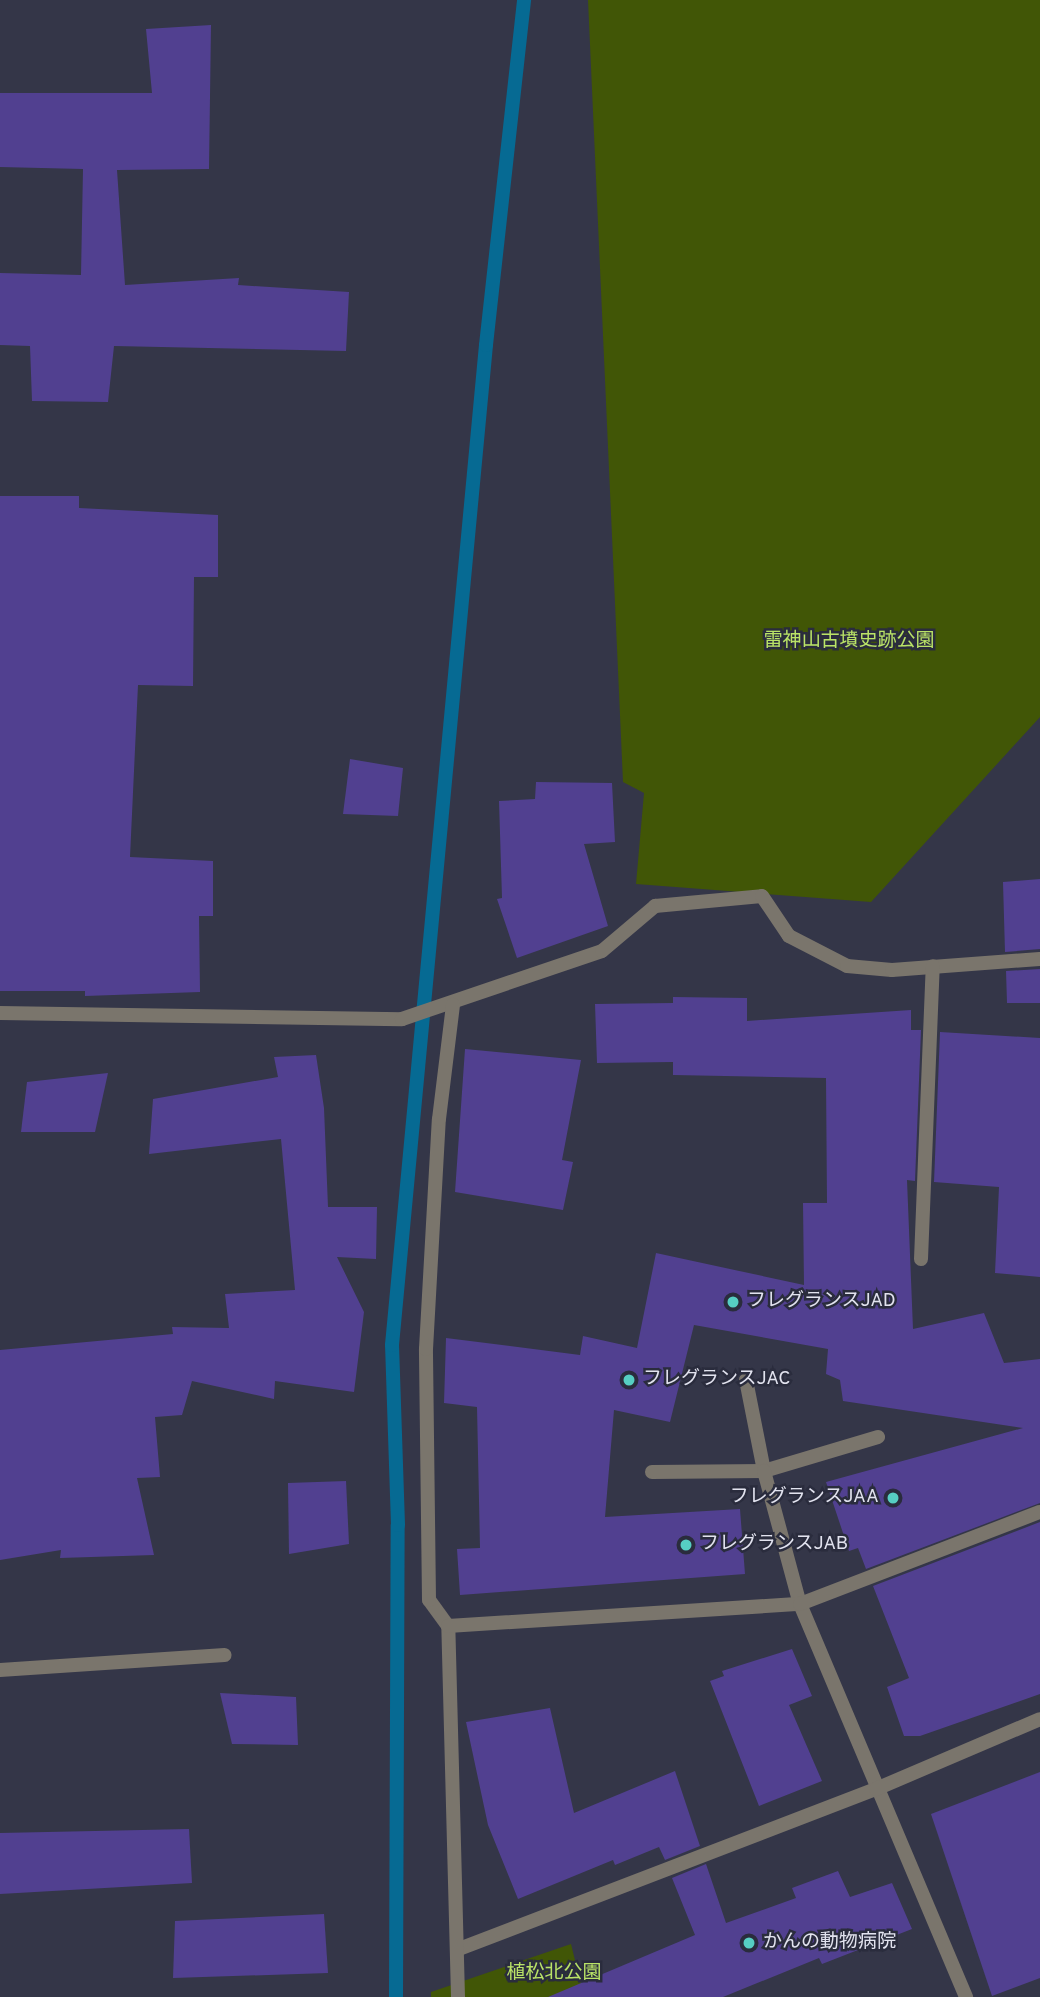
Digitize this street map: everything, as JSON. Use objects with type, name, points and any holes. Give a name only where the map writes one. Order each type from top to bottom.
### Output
[{"type":"street","points":[[0,1013],[402,1019],[453,1005],[601,951],[655,906],[762,896],[789,936],[847,966],[933,966],[1040,959]]},
{"type":"street","points":[[921,1259],[933,966]]},
{"type":"street","points":[[453,1005],[439,1119],[426,1349],[429,1600],[448,1626],[459,1949],[458,1997]]},
{"type":"street","points":[[747,1380],[764,1471],[800,1604],[966,1997]]},
{"type":"street","points":[[652,1472],[764,1471],[878,1437]]},
{"type":"street","points":[[448,1626],[800,1604],[1040,1512]]},
{"type":"street","points":[[0,1670],[224,1655]]},
{"type":"street","points":[[459,1949],[876,1788],[1040,1719]]},
{"type":"green space","name":"雷神山古墳史跡公園","points":[[588,0],[1040,0],[1040,717],[871,902],[636,884],[644,793],[623,782]]},
{"type":"green space","name":"植松北公園","points":[[571,1944],[584,1997],[431,1997],[431,1992]]},
{"type":"building","points":[[211,25],[209,169],[117,170],[125,285],[239,278],[238,285],[349,292],[346,351],[114,346],[108,402],[32,401],[30,346],[0,345],[0,273],[81,275],[83,169],[0,167],[0,93],[152,93],[146,29]]},
{"type":"building","points":[[0,496],[79,496],[79,508],[218,515],[218,577],[194,577],[193,686],[138,685],[130,857],[213,861],[213,916],[199,916],[200,992],[85,996],[85,991],[0,991]]},
{"type":"building","points":[[350,759],[403,768],[398,816],[343,814]]},
{"type":"building","points":[[536,782],[612,783],[615,842],[584,844],[608,926],[517,958],[497,899],[502,898],[499,801],[535,799]]},
{"type":"building","points":[[1040,879],[1040,949],[1005,952],[1003,882]]},
{"type":"building","points":[[1040,969],[1040,1003],[1007,1003],[1006,971]]},
{"type":"building","points":[[673,997],[747,998],[747,1021],[911,1010],[911,1030],[921,1030],[915,1181],[907,1180],[913,1329],[984,1313],[1004,1363],[1040,1359],[1040,1503],[866,1569],[858,1548],[849,1551],[826,1482],[1023,1428],[843,1401],[840,1380],[826,1374],[828,1349],[694,1325],[670,1422],[614,1410],[605,1517],[740,1509],[745,1574],[460,1595],[457,1549],[480,1548],[477,1407],[444,1403],[446,1338],[580,1355],[583,1336],[637,1348],[656,1253],[804,1285],[803,1203],[827,1203],[826,1078],[673,1075],[673,1062],[597,1063],[595,1004],[673,1003]]},
{"type":"building","points":[[940,1032],[1040,1038],[1040,1277],[995,1273],[999,1187],[934,1182]]},
{"type":"building","points":[[465,1049],[581,1060],[562,1160],[573,1162],[563,1210],[455,1192]]},
{"type":"building","points":[[316,1055],[324,1108],[328,1207],[377,1207],[376,1259],[337,1257],[364,1312],[354,1392],[275,1381],[274,1399],[192,1381],[182,1415],[155,1417],[160,1477],[137,1478],[154,1555],[60,1558],[61,1550],[0,1560],[0,1350],[173,1334],[172,1327],[229,1328],[225,1294],[295,1290],[281,1139],[149,1154],[153,1099],[278,1077],[274,1057]]},
{"type":"building","points":[[108,1073],[95,1132],[21,1132],[27,1082]]},
{"type":"building","points":[[346,1481],[349,1544],[289,1554],[288,1483]]},
{"type":"building","points":[[1040,1522],[1040,1694],[920,1736],[904,1736],[887,1687],[909,1678],[873,1586]]},
{"type":"building","points":[[792,1649],[812,1696],[789,1705],[822,1781],[759,1806],[710,1681],[724,1676],[722,1671]]},
{"type":"building","points":[[220,1693],[296,1697],[298,1745],[232,1744]]},
{"type":"building","points":[[550,1708],[574,1813],[675,1771],[700,1846],[665,1860],[659,1847],[615,1865],[613,1860],[518,1899],[488,1825],[466,1722]]},
{"type":"building","points":[[1040,1772],[1040,1978],[992,1996],[931,1814]]},
{"type":"building","points":[[189,1829],[192,1883],[0,1894],[0,1833]]},
{"type":"building","points":[[706,1864],[726,1923],[796,1898],[792,1888],[838,1871],[850,1897],[892,1883],[912,1929],[822,1964],[819,1958],[723,1997],[548,1997],[695,1935],[672,1878]]},
{"type":"building","points":[[324,1914],[328,1973],[173,1978],[175,1921]]},
{"type":"waterway","points":[[396,1997],[398,1525],[392,1345],[486,345],[524,0]]},
{"type":"place","name":"フレグランスJAD","points":[[733,1302]]},
{"type":"place","name":"フレグランスJAC","points":[[629,1380]]},
{"type":"place","name":"フレグランスJAA","points":[[893,1498]]},
{"type":"place","name":"フレグランスJAB","points":[[686,1545]]},
{"type":"place","name":"かんの動物病院","points":[[749,1943]]}]
